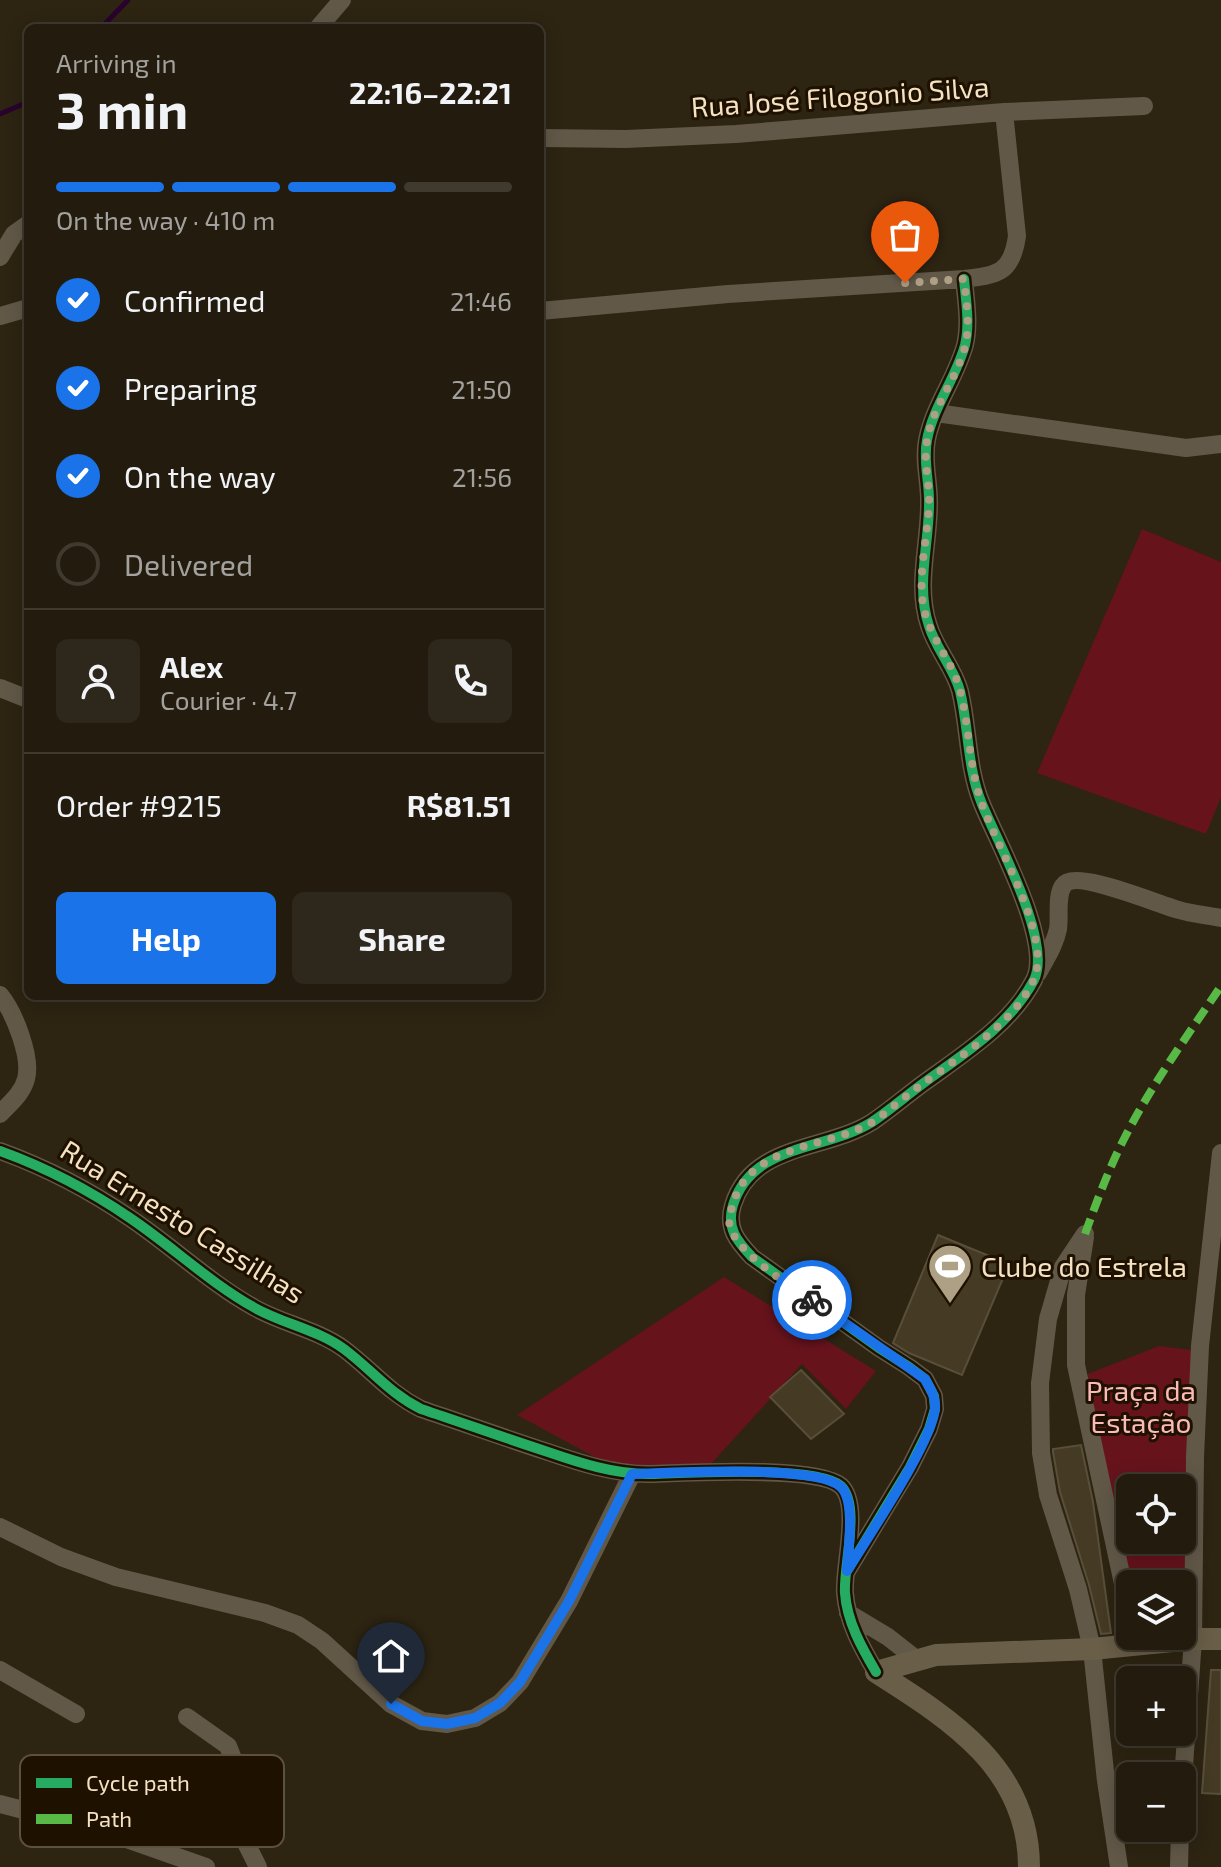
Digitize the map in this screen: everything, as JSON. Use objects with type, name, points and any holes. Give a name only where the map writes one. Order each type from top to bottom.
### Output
[{"type":"main road","points":[[1196,1639],[1221,1639]]},
{"type":"main road","points":[[876,1672],[936,1655],[1092,1649],[1116,1645]]},
{"type":"main road","points":[[876,1672],[941,1714],[987,1755],[1017,1801],[1029,1853],[1029,1867]]},
{"type":"street","points":[[328,24],[342,0]]},
{"type":"street","name":"Rua José Filogonio Silva","points":[[544,138],[626,139],[736,134],[1004,112],[1144,106]]},
{"type":"street","points":[[544,311],[728,294],[964,279],[1001,272],[1009,264],[1017,236],[1004,112]]},
{"type":"street","points":[[0,257],[14,234],[24,227]]},
{"type":"street","points":[[964,279],[968,323],[966,344],[927,439],[930,498],[923,603],[930,629],[959,688],[980,798],[1026,905],[1036,942],[1036,975]]},
{"type":"street","points":[[0,316],[24,309]]},
{"type":"street","points":[[936,413],[1186,448],[1221,444]]},
{"type":"street","points":[[0,688],[24,697]]},
{"type":"street","points":[[847,1571],[910,1467],[929,1429],[935,1409],[934,1396],[925,1379],[752,1257],[736,1240],[729,1219],[737,1193],[758,1168],[785,1152],[826,1141],[870,1123],[979,1043],[1022,1001],[1054,946],[1064,884],[1072,880],[1109,886],[1181,911],[1221,918]]},
{"type":"street","points":[[0,995],[13,1017],[26,1056],[27,1076],[20,1093],[0,1114]]},
{"type":"street","name":"Rua Ernesto Cassilhas","points":[[0,1151],[80,1185],[255,1308],[325,1337],[345,1350],[398,1397],[421,1409],[587,1465],[632,1474],[783,1473],[818,1477],[841,1486],[850,1503],[844,1591],[848,1613],[861,1646],[876,1672]]},
{"type":"street","points":[[1194,1570],[1200,1346],[1221,1153]]},
{"type":"street","points":[[1119,1867],[1092,1649],[1078,1589],[1048,1495],[1041,1453],[1040,1383],[1048,1319],[1063,1267],[1085,1234],[1076,1295],[1076,1365],[1120,1570]]},
{"type":"street","points":[[0,1527],[61,1557],[116,1577],[265,1613],[298,1625],[322,1641],[391,1704],[422,1721],[447,1724],[475,1718],[500,1703],[520,1682],[569,1601],[632,1474]]},
{"type":"street","points":[[848,1613],[888,1637],[916,1659]]},
{"type":"street","points":[[1184,1762],[1192,1650]]},
{"type":"street","points":[[0,1670],[76,1714]]},
{"type":"street","points":[[187,1717],[228,1746],[232,1755]]},
{"type":"street","points":[[0,1804],[20,1809]]},
{"type":"street","points":[[1116,1842],[1128,1867]]},
{"type":"street","points":[[1179,1867],[1180,1842]]},
{"type":"street","points":[[149,1847],[206,1867]]},
{"type":"street","points":[[248,1847],[258,1867]]},
{"type":"green space","points":[[1142,529],[1221,562],[1221,797],[1206,834],[1037,773]]},
{"type":"green space","points":[[724,1277],[876,1371],[846,1409],[802,1364],[710,1465],[615,1468],[517,1415]]},
{"type":"green space","name":"Praça da Estação","points":[[1159,1346],[1192,1350],[1191,1474],[1116,1474],[1116,1519],[1085,1375]]},
{"type":"green space","name":"Praça da Estação","points":[[1124,1554],[1190,1554],[1190,1570],[1127,1570]]},
{"type":"building","name":"Clube do Estrela","points":[[938,1235],[1009,1264],[962,1375],[893,1343]]},
{"type":"building","points":[[801,1370],[844,1414],[811,1439],[770,1397]]},
{"type":"building","points":[[1081,1445],[1093,1502],[1111,1633],[1101,1634],[1060,1492],[1053,1452],[1053,1449]]},
{"type":"building","points":[[1211,1670],[1221,1670],[1221,1794],[1202,1793]]},
{"type":"waterway","points":[[105,24],[128,0]]},
{"type":"waterway","points":[[0,114],[24,104]]},
{"type":"marked path","points":[[1085,1234],[1108,1173],[1136,1117],[1221,986]]},
{"type":"cycle path","points":[[847,1571],[910,1467],[929,1429],[935,1409],[934,1396],[925,1379],[752,1257],[734,1234],[731,1213],[743,1185],[756,1170],[792,1151],[872,1122],[986,1037],[1013,1010],[1034,980],[1038,963],[1030,917],[977,790],[960,691],[932,634],[923,595],[929,516],[926,448],[934,416],[965,345],[964,279]]},
{"type":"cycle path","points":[[0,1151],[51,1172],[99,1198],[238,1298],[344,1349],[390,1389],[421,1409],[610,1470],[635,1474],[779,1473],[828,1479],[841,1486],[847,1495],[851,1522],[846,1604],[856,1634],[876,1672]]},
{"type":"way so far","points":[[812,1300],[752,1257],[736,1240],[729,1219],[737,1193],[758,1168],[785,1152],[826,1141],[870,1123],[979,1043],[1022,1001],[1036,975],[1036,942],[1026,905],[980,798],[959,688],[930,629],[923,603],[930,498],[927,439],[966,344],[968,323],[964,279],[905,283]]},
{"type":"place","name":"Clube do Estrela","points":[[950,1305]]},
{"type":"route","points":[[391,1704],[422,1721],[447,1724],[475,1718],[500,1703],[520,1682],[569,1601],[632,1474],[783,1473],[818,1477],[841,1486],[850,1503],[847,1571],[910,1467],[929,1429],[935,1409],[934,1396],[925,1379],[812,1300]]}]
